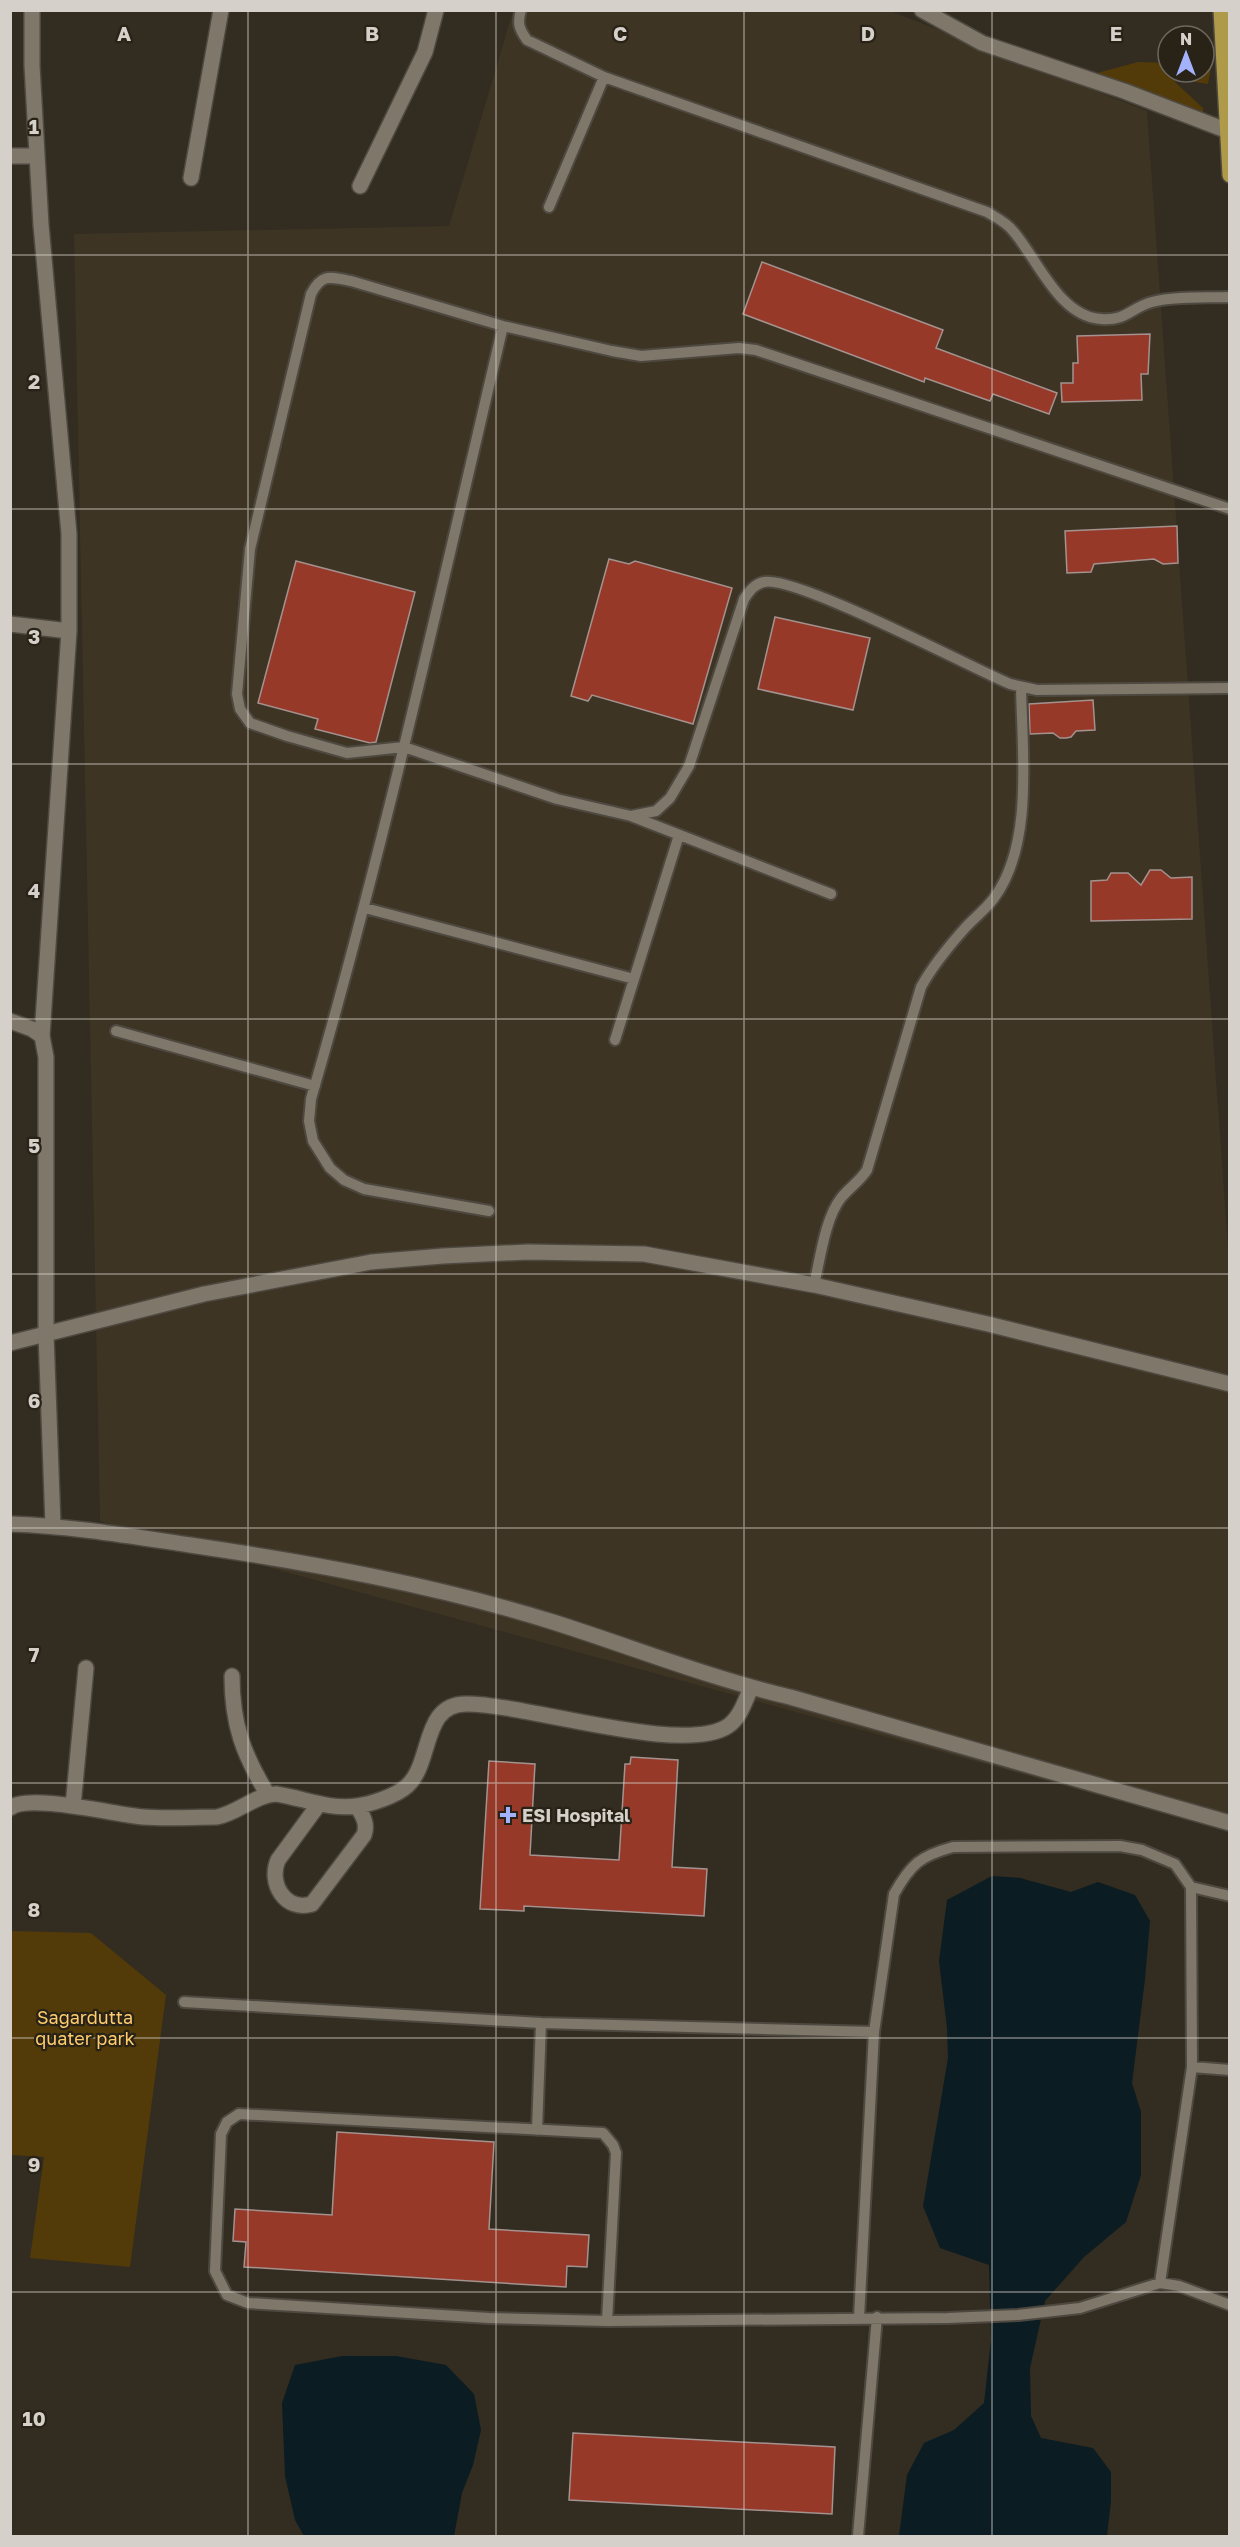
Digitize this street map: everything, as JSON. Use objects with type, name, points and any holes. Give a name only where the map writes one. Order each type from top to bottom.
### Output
[{"type":"main road","points":[[1221,10],[1230,175]]},
{"type":"street","points":[[32,10],[32,66],[41,225],[69,534],[69,631],[42,1036],[46,1057],[46,1334],[53,1525]]},
{"type":"street","points":[[191,178],[220,10]]},
{"type":"street","points":[[360,186],[425,52],[436,10]]},
{"type":"street","points":[[922,10],[982,42],[1228,131]]},
{"type":"street","points":[[10,156],[37,156]]},
{"type":"street","points":[[10,624],[69,631]]},
{"type":"street","points":[[10,1021],[26,1026],[42,1036]]},
{"type":"street","points":[[10,1343],[216,1292],[371,1262],[528,1252],[644,1254],[814,1285],[988,1324],[1230,1384]]},
{"type":"street","points":[[10,1524],[53,1525],[272,1557],[402,1582],[551,1621],[751,1688],[790,1696],[1230,1823]]},
{"type":"street","points":[[74,1806],[86,1668]]},
{"type":"street","points":[[232,1676],[235,1720],[241,1743],[268,1795]]},
{"type":"street","points":[[10,1808],[26,1802],[74,1806],[143,1817],[218,1817],[228,1815],[268,1795],[286,1796],[335,1807],[357,1806],[406,1786],[417,1771],[432,1726],[437,1718],[454,1705],[481,1704],[648,1732],[696,1737],[729,1725],[738,1716],[751,1688]]},
{"type":"street","points":[[319,1804],[273,1870],[274,1881],[279,1891],[297,1906],[312,1904],[364,1835],[365,1819],[357,1806]]},
{"type":"lane","points":[[521,10],[517,21],[520,31],[527,40],[604,77],[987,212],[1013,230],[1062,300],[1082,314],[1097,319],[1116,319],[1154,302],[1230,297]]},
{"type":"lane","points":[[549,207],[604,77]]},
{"type":"lane","points":[[831,894],[631,816],[557,799],[405,747],[347,753],[249,723],[240,709],[237,675],[250,549],[297,348],[311,294],[317,282],[328,277],[351,281],[503,326],[579,345],[641,356],[739,348],[756,350],[1230,509]]},
{"type":"lane","points":[[489,1211],[364,1189],[344,1180],[330,1168],[313,1141],[309,1121],[315,1086],[365,908],[405,747],[503,326]]},
{"type":"lane","points":[[631,816],[656,811],[663,805],[670,798],[689,766],[744,599],[753,586],[765,581],[785,584],[827,599],[975,669],[1022,687],[1038,690],[1230,688]]},
{"type":"lane","points":[[814,1285],[833,1213],[840,1199],[867,1170],[921,987],[931,969],[993,900],[1005,881],[1015,851],[1023,796],[1022,687]]},
{"type":"lane","points":[[615,1040],[679,835]]},
{"type":"lane","points":[[365,908],[634,980]]},
{"type":"lane","points":[[116,1031],[315,1086]]},
{"type":"lane","points":[[860,2318],[874,2032],[894,1894],[906,1874],[927,1855],[953,1847],[1120,1846],[1142,1850],[1175,1864],[1191,1887],[1192,2067],[1160,2283]]},
{"type":"lane","points":[[1191,1887],[1230,1896]]},
{"type":"lane","points":[[184,2002],[542,2023],[874,2032]]},
{"type":"lane","points":[[537,2130],[542,2023]]},
{"type":"lane","points":[[1192,2067],[1230,2070]]},
{"type":"lane","points":[[607,2321],[616,2153],[613,2145],[603,2133],[239,2114],[227,2122],[221,2134],[215,2271],[227,2295],[248,2303],[489,2318],[607,2321],[980,2316],[1080,2308],[1160,2283],[1179,2286],[1230,2305]]},
{"type":"lane","points":[[858,2536],[878,2317]]},
{"type":"shaded area","points":[[513,11],[890,11],[1147,111],[1229,1262],[1229,1831],[100,1521],[74,234],[449,226]]},
{"type":"shaded area","points":[[992,1876],[1020,1878],[1071,1892],[1098,1882],[1135,1895],[1150,1921],[1132,2083],[1141,2112],[1141,2175],[1126,2222],[1084,2257],[1045,2301],[1030,2368],[1031,2416],[1041,2438],[1093,2448],[1111,2472],[1111,2501],[1107,2536],[899,2536],[907,2475],[924,2443],[954,2430],[984,2403],[991,2340],[989,2265],[940,2248],[923,2206],[948,2058],[939,1961],[947,1900]]},
{"type":"shaded area","points":[[342,2356],[396,2356],[446,2365],[474,2394],[481,2430],[473,2465],[462,2493],[454,2536],[304,2536],[295,2520],[285,2476],[282,2403],[295,2365]]},
{"type":"green space","points":[[1138,62],[1156,63],[1156,84],[1177,84],[1203,108],[1202,121],[1075,79]]},
{"type":"green space","name":"Sagardutta quater park","points":[[11,1931],[91,1933],[166,1995],[130,2267],[30,2258],[44,2157],[11,2155]]},
{"type":"building","points":[[762,262],[943,330],[936,348],[1057,393],[1049,414],[993,394],[990,401],[925,378],[924,382],[743,314]]},
{"type":"building","points":[[1150,334],[1148,374],[1141,374],[1142,400],[1062,402],[1061,383],[1073,383],[1073,363],[1078,363],[1077,336]]},
{"type":"building","points":[[1177,526],[1178,563],[1163,564],[1154,559],[1094,564],[1091,572],[1067,573],[1065,531]]},
{"type":"building","points":[[609,559],[629,564],[635,561],[732,588],[693,724],[592,695],[588,701],[571,696]]},
{"type":"building","points":[[296,561],[415,592],[376,742],[370,743],[315,729],[318,719],[258,703]]},
{"type":"building","points":[[775,617],[870,638],[853,710],[758,689]]},
{"type":"building","points":[[1093,700],[1095,730],[1076,731],[1071,737],[1066,738],[1060,738],[1053,733],[1030,734],[1029,704]]},
{"type":"building","points":[[1150,870],[1161,870],[1171,878],[1192,877],[1192,919],[1091,921],[1091,881],[1107,880],[1111,873],[1128,873],[1141,885]]},
{"type":"building","points":[[631,1757],[678,1760],[672,1867],[707,1869],[704,1916],[524,1906],[524,1911],[480,1909],[489,1761],[535,1764],[530,1855],[619,1860],[625,1764],[630,1764]]},
{"type":"building","points":[[337,2132],[494,2142],[489,2229],[589,2235],[587,2267],[567,2266],[566,2287],[244,2267],[246,2242],[233,2241],[235,2209],[332,2215]]},
{"type":"building","points":[[573,2433],[835,2447],[832,2514],[569,2500]]},
{"type":"place","name":"ESI Hospital","points":[[508,1815]]}]
